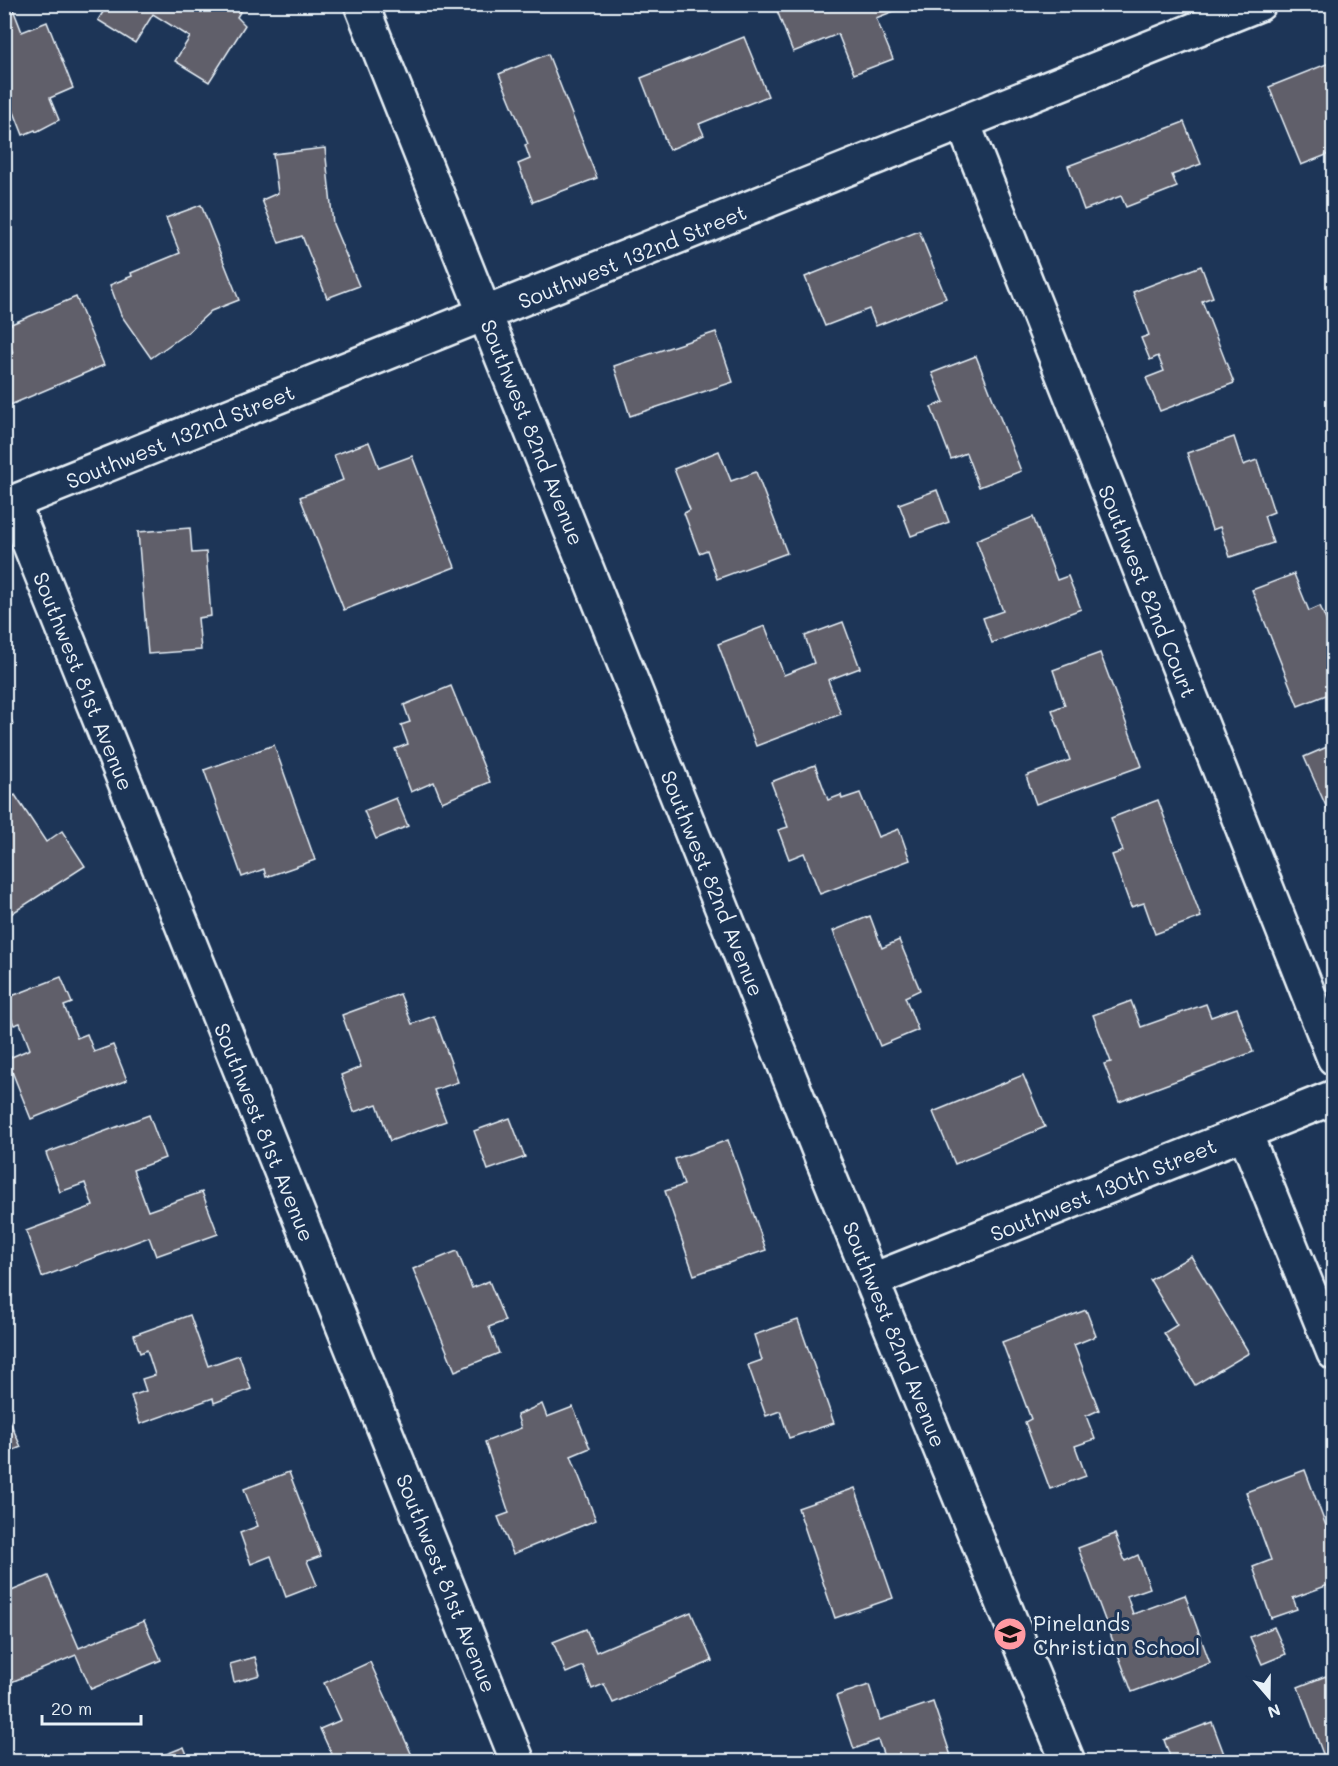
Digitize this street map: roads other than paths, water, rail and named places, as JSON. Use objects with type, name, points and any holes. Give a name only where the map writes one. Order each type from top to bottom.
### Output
[{"type":"street","name":"Southwest 82nd Avenue","points":[[361,4],[1068,1761]]},
{"type":"street","name":"Southwest 132nd Street","points":[[9,505],[1258,4]]},
{"type":"street","name":"Southwest 82nd Court","points":[[963,123],[1334,1058]]},
{"type":"street","name":"Southwest 81st Avenue","points":[[9,505],[518,1761]]},
{"type":"street","name":"Southwest 130th Street","points":[[873,1280],[1334,1097]]},
{"type":"street","points":[[1245,1133],[1334,1353]]},
{"type":"place","name":"Pinelands Christian School","points":[[1010,1634]]}]
